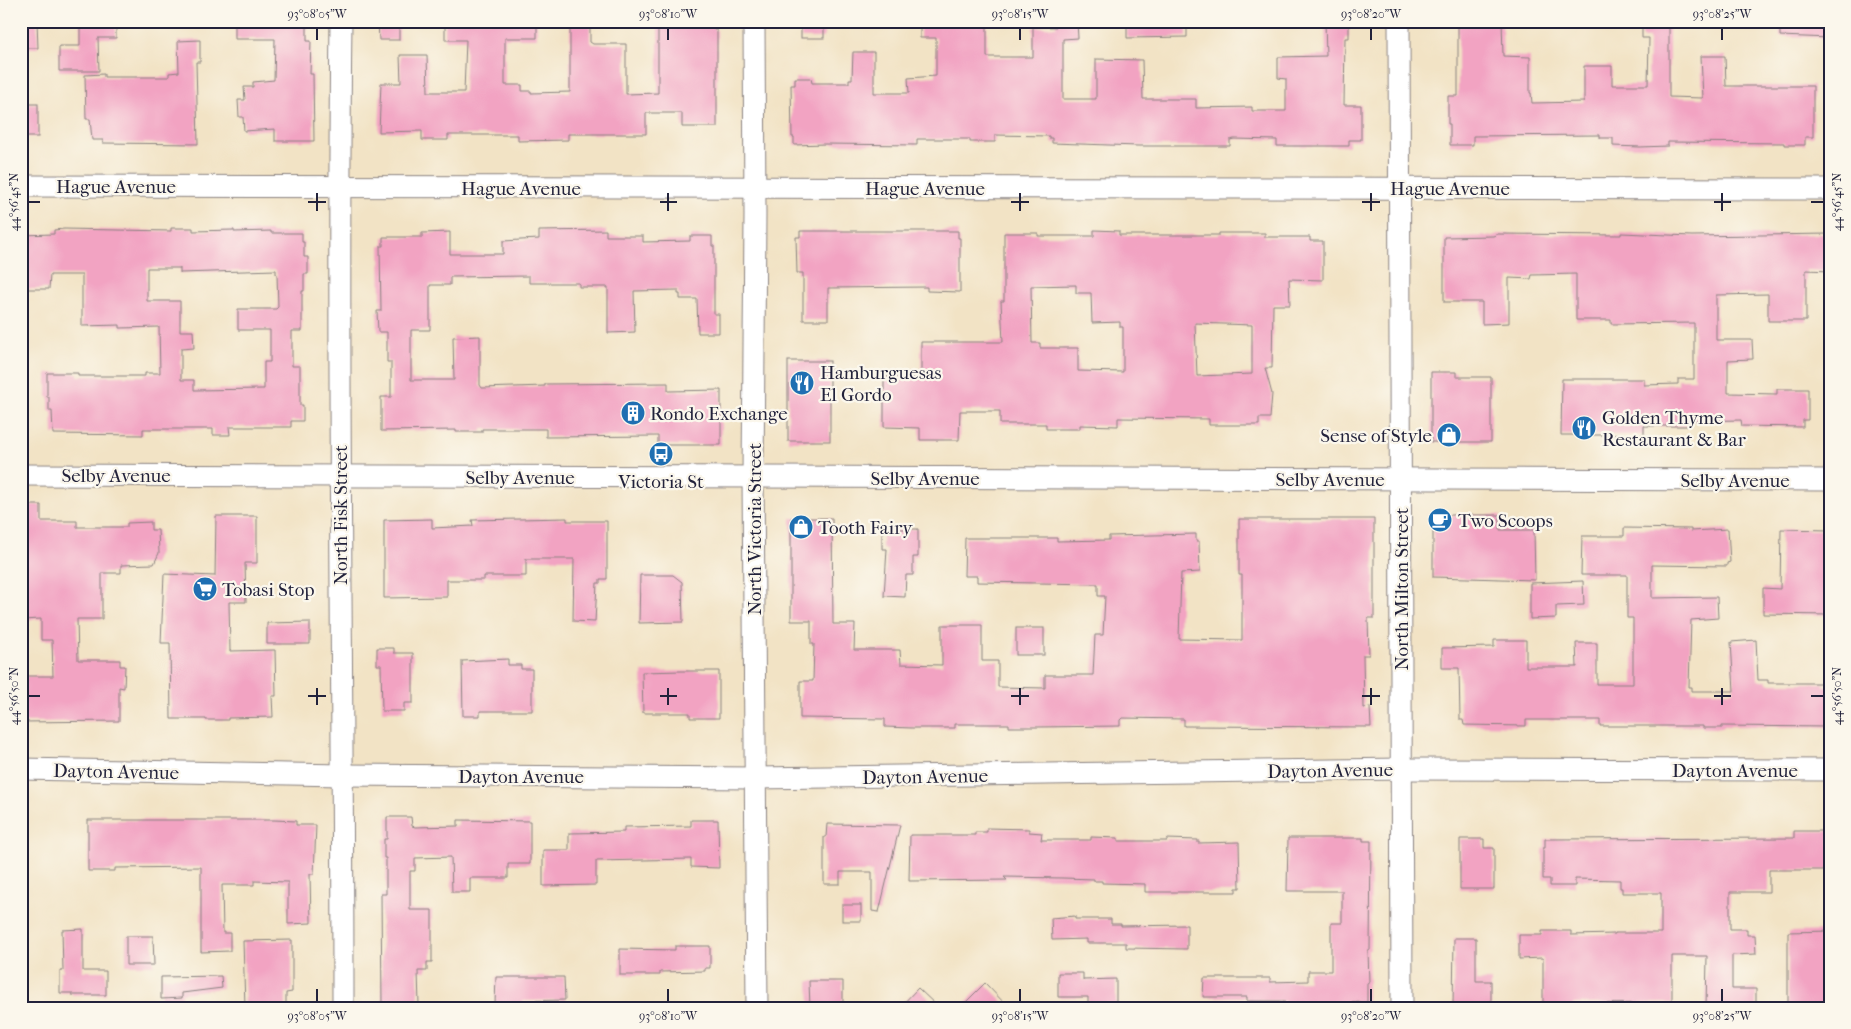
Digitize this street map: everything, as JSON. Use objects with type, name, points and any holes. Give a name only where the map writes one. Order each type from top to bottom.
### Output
[{"type":"street","name":"North Fisk Street","points":[[341,21],[339,187],[343,1008]]},
{"type":"street","name":"North Victoria Street","points":[[754,21],[753,477],[757,1008]]},
{"type":"street","name":"North Milton Street","points":[[1399,21],[1402,1008]]},
{"type":"street","name":"Hague Avenue","points":[[21,186],[1830,189]]},
{"type":"street","name":"Selby Avenue","points":[[21,475],[1830,480]]},
{"type":"street","name":"Dayton Avenue","points":[[21,769],[343,775],[756,778],[1401,769],[1830,770]]},
{"type":"building","points":[[21,21],[37,21],[38,48],[21,48]]},
{"type":"building","points":[[80,21],[116,21],[116,38],[98,38],[99,71],[59,71],[59,46],[80,46]]},
{"type":"building","points":[[235,21],[307,21],[307,41],[311,41],[310,74],[313,74],[314,141],[275,141],[275,129],[244,131],[243,117],[239,117],[238,100],[245,100],[244,87],[253,87],[253,82],[274,80],[275,39],[235,39]]},
{"type":"building","points":[[378,21],[399,21],[399,40],[379,40]]},
{"type":"building","points":[[445,21],[537,21],[537,38],[505,38],[505,85],[522,85],[522,91],[531,91],[531,93],[570,92],[570,21],[590,21],[590,42],[593,44],[626,44],[626,94],[658,93],[658,21],[714,21],[714,30],[717,30],[717,127],[682,127],[682,113],[646,113],[646,134],[568,134],[568,140],[518,141],[518,135],[448,135],[448,140],[422,140],[422,131],[379,132],[381,83],[401,83],[400,55],[427,55],[428,92],[464,92],[466,40],[445,40]]},
{"type":"building","points":[[801,21],[824,21],[824,38],[801,38]]},
{"type":"building","points":[[920,21],[987,21],[987,57],[1033,57],[1033,27],[1056,27],[1056,21],[1077,21],[1078,38],[1063,39],[1063,99],[1096,99],[1096,59],[1142,60],[1143,99],[1196,99],[1196,108],[1252,107],[1252,111],[1286,111],[1286,79],[1278,78],[1278,57],[1326,56],[1325,21],[1349,21],[1349,38],[1345,38],[1344,105],[1361,105],[1361,140],[1349,140],[1349,146],[1277,146],[1277,140],[1234,139],[1230,140],[1230,146],[1138,146],[1052,143],[1052,138],[1049,138],[1049,136],[995,135],[995,142],[970,142],[970,139],[917,139],[917,145],[794,145],[794,137],[792,137],[791,85],[795,85],[795,78],[811,78],[812,83],[849,83],[849,79],[852,79],[853,52],[874,52],[874,93],[909,93],[908,78],[936,76],[936,38],[920,38]]},
{"type":"building","points":[[1127,21],[1187,21],[1187,37],[1127,38]]},
{"type":"building","points":[[1458,21],[1502,21],[1503,56],[1530,57],[1530,93],[1532,103],[1584,102],[1584,66],[1612,66],[1612,85],[1648,85],[1649,38],[1642,38],[1642,21],[1668,21],[1669,97],[1703,98],[1701,56],[1725,56],[1726,86],[1813,86],[1813,137],[1805,137],[1805,145],[1784,145],[1784,143],[1668,142],[1668,146],[1640,147],[1613,146],[1613,138],[1600,138],[1600,135],[1473,136],[1473,145],[1450,145],[1448,96],[1458,96]]},
{"type":"building","points":[[1780,21],[1830,21],[1830,38],[1780,36]]},
{"type":"building","points":[[200,40],[200,62],[196,62],[198,144],[103,143],[103,140],[92,140],[90,119],[86,119],[85,75],[104,74],[104,77],[169,77],[169,73],[179,72],[178,41]]},
{"type":"building","points":[[21,104],[38,104],[38,137],[21,137]]},
{"type":"building","points":[[171,228],[193,228],[193,231],[234,230],[234,232],[271,231],[271,233],[302,233],[304,257],[308,257],[308,274],[304,274],[304,291],[302,291],[302,331],[292,331],[292,366],[300,366],[300,405],[303,405],[303,421],[291,421],[291,427],[229,427],[230,435],[213,435],[213,429],[143,429],[143,435],[53,434],[52,411],[49,411],[49,397],[47,397],[47,373],[78,373],[78,376],[145,376],[145,373],[160,373],[159,327],[120,328],[120,325],[82,326],[82,275],[50,275],[49,289],[21,289],[21,235],[54,234],[54,230],[64,229],[171,231]],"holes":[[[147,268],[180,268],[180,273],[276,270],[278,307],[276,309],[238,309],[238,330],[270,330],[270,362],[264,362],[264,389],[194,390],[194,380],[181,380],[181,349],[194,348],[193,331],[180,331],[180,301],[147,301]]]},
{"type":"building","points":[[606,230],[606,236],[643,236],[643,242],[690,241],[690,236],[712,236],[712,246],[714,246],[714,314],[719,314],[719,333],[698,333],[697,299],[680,299],[678,290],[634,291],[635,332],[608,333],[608,287],[579,287],[579,283],[529,283],[529,276],[450,277],[450,285],[430,285],[430,330],[411,330],[411,380],[454,380],[453,337],[480,336],[480,385],[482,388],[545,386],[545,384],[668,383],[668,391],[721,390],[721,445],[658,445],[658,436],[546,437],[546,429],[482,429],[482,432],[456,432],[456,430],[381,431],[381,397],[391,397],[391,362],[387,362],[387,332],[378,332],[377,311],[381,311],[380,246],[383,246],[383,237],[422,237],[422,233],[450,232],[450,254],[503,254],[503,241],[539,239],[539,231]]},
{"type":"building","points":[[1094,230],[1119,231],[1119,235],[1265,233],[1265,237],[1310,237],[1310,241],[1323,241],[1323,280],[1289,279],[1290,305],[1273,305],[1272,368],[1265,368],[1272,394],[1270,418],[1259,418],[1259,425],[1209,425],[1209,419],[1118,418],[1118,426],[1080,425],[1080,429],[1046,429],[1046,424],[1000,424],[1000,411],[960,411],[959,440],[920,440],[920,428],[884,427],[884,377],[921,377],[921,342],[1003,342],[1001,301],[1004,301],[1004,233],[1038,233],[1038,236],[1094,236]],"holes":[[[1076,285],[1076,293],[1091,293],[1092,323],[1120,322],[1120,327],[1123,327],[1123,372],[1078,371],[1078,348],[1040,348],[1040,343],[1032,343],[1031,286]],[[1195,323],[1252,325],[1252,374],[1197,376]]]},
{"type":"building","points":[[800,231],[958,231],[958,238],[960,238],[960,292],[927,291],[927,287],[828,288],[828,320],[803,320],[803,273],[797,273],[796,237],[800,237]]},
{"type":"building","points":[[1621,233],[1692,236],[1830,234],[1830,271],[1806,270],[1806,321],[1768,321],[1768,294],[1716,295],[1716,340],[1752,340],[1753,359],[1728,360],[1728,393],[1777,394],[1777,389],[1808,389],[1808,420],[1803,420],[1803,427],[1742,426],[1741,420],[1689,421],[1689,426],[1644,426],[1644,435],[1561,435],[1562,379],[1644,379],[1644,385],[1678,384],[1678,379],[1694,379],[1694,323],[1611,324],[1611,320],[1576,320],[1576,274],[1532,275],[1531,279],[1509,278],[1509,323],[1482,324],[1482,302],[1444,302],[1444,237],[1493,236],[1498,234],[1621,235]]},
{"type":"building","points":[[788,361],[830,361],[830,441],[788,441]]},
{"type":"building","points":[[1431,372],[1456,372],[1456,377],[1491,377],[1491,442],[1431,442]]},
{"type":"building","points":[[21,505],[41,505],[41,521],[77,521],[77,527],[127,527],[127,523],[151,522],[151,530],[158,530],[159,553],[154,564],[121,565],[121,573],[102,573],[102,619],[77,619],[78,660],[120,660],[120,666],[125,666],[124,688],[119,687],[119,721],[21,722],[21,676],[53,676],[52,640],[41,640],[41,619],[21,620]]},
{"type":"building","points":[[1433,515],[1500,515],[1500,530],[1534,530],[1535,580],[1433,577]]},
{"type":"building","points":[[216,516],[257,516],[257,563],[245,563],[246,602],[229,602],[230,651],[275,650],[276,696],[272,696],[273,717],[228,718],[228,720],[171,719],[170,643],[161,643],[164,574],[215,576]]},
{"type":"building","points":[[567,518],[567,521],[607,521],[607,579],[600,579],[600,583],[597,583],[595,622],[573,621],[574,559],[526,559],[526,576],[484,576],[484,580],[447,580],[447,597],[384,598],[384,520],[432,519],[432,528],[473,526],[472,520]]},
{"type":"building","points":[[791,518],[832,518],[833,624],[855,624],[854,650],[900,650],[901,664],[942,665],[942,625],[982,625],[982,661],[998,661],[998,687],[1045,688],[1045,675],[1093,675],[1095,635],[1103,635],[1105,596],[1098,596],[1098,584],[977,582],[977,576],[964,576],[965,538],[1057,538],[1057,541],[1109,540],[1109,536],[1196,534],[1196,541],[1199,541],[1200,572],[1181,573],[1179,639],[1242,640],[1242,575],[1239,575],[1239,519],[1374,519],[1374,618],[1368,618],[1369,655],[1363,655],[1364,708],[1370,707],[1371,727],[1184,726],[1184,719],[1122,718],[1120,726],[1009,727],[1009,724],[955,724],[955,728],[912,728],[885,727],[885,719],[800,718],[800,681],[813,681],[814,644],[811,644],[811,621],[791,621]]},
{"type":"building","points":[[1624,528],[1691,529],[1691,531],[1728,529],[1730,562],[1727,563],[1727,566],[1652,565],[1652,598],[1717,597],[1718,618],[1691,620],[1689,687],[1692,687],[1692,691],[1734,691],[1731,642],[1756,640],[1758,680],[1768,680],[1768,683],[1824,683],[1824,686],[1830,686],[1830,727],[1722,726],[1722,728],[1703,728],[1703,726],[1600,726],[1600,720],[1526,720],[1526,726],[1464,725],[1463,720],[1460,720],[1459,668],[1442,668],[1442,648],[1494,647],[1494,640],[1526,640],[1526,667],[1577,667],[1576,643],[1597,643],[1597,684],[1633,684],[1633,618],[1627,618],[1627,575],[1581,575],[1582,536],[1624,536]]},
{"type":"building","points":[[882,529],[918,529],[918,557],[913,557],[913,575],[906,575],[905,597],[884,596],[887,549],[882,549]]},
{"type":"building","points":[[1781,529],[1830,530],[1830,615],[1763,614],[1763,588],[1780,589]]},
{"type":"building","points":[[640,575],[673,575],[682,582],[683,622],[639,623]]},
{"type":"building","points":[[1583,581],[1584,605],[1556,606],[1556,618],[1530,619],[1530,583]]},
{"type":"building","points":[[310,622],[310,644],[267,644],[267,623]]},
{"type":"building","points":[[1016,628],[1044,628],[1044,655],[1016,655]]},
{"type":"building","points":[[377,648],[394,648],[394,653],[413,653],[413,703],[404,703],[404,711],[382,711],[381,665],[377,665]]},
{"type":"building","points":[[508,659],[508,665],[521,665],[521,669],[532,669],[532,711],[480,711],[480,716],[463,716],[462,661]]},
{"type":"building","points":[[719,671],[719,718],[690,718],[690,713],[643,713],[642,672]]},
{"type":"building","points":[[387,817],[411,817],[412,826],[415,827],[458,826],[458,820],[530,821],[530,864],[508,864],[508,878],[470,878],[470,892],[452,892],[451,857],[415,858],[415,871],[410,871],[410,910],[432,910],[432,962],[427,962],[427,971],[418,971],[419,1005],[382,1006],[381,894],[386,894],[384,839],[387,839]]},
{"type":"building","points":[[88,820],[274,820],[296,821],[296,825],[316,825],[314,874],[310,874],[311,923],[288,924],[288,882],[254,881],[254,885],[222,885],[223,933],[230,933],[230,951],[201,952],[201,867],[115,868],[115,871],[88,871]]},
{"type":"building","points":[[691,820],[718,820],[719,868],[691,867],[691,859],[596,861],[596,885],[543,886],[543,850],[569,850],[569,833],[624,832],[624,827],[691,826]]},
{"type":"building","points":[[827,824],[900,825],[879,912],[872,911],[872,872],[840,872],[840,884],[824,884],[824,837],[826,837]]},
{"type":"building","points":[[987,828],[1029,829],[1029,832],[1042,833],[1041,840],[1091,840],[1091,837],[1118,838],[1118,841],[1167,841],[1167,839],[1198,840],[1198,843],[1239,842],[1240,888],[1236,888],[1236,892],[1145,892],[1145,884],[1102,883],[1102,881],[1094,881],[1094,879],[1063,878],[1004,877],[1007,880],[909,881],[910,835],[975,835],[975,832],[987,832]]},
{"type":"building","points":[[1794,831],[1830,831],[1830,870],[1769,870],[1769,892],[1730,892],[1730,929],[1747,929],[1747,935],[1755,935],[1756,954],[1732,955],[1732,989],[1756,989],[1756,1008],[1706,1008],[1707,956],[1672,956],[1672,1003],[1572,1004],[1572,1008],[1543,1008],[1543,960],[1542,958],[1519,959],[1519,935],[1542,935],[1542,931],[1571,931],[1571,935],[1661,933],[1661,893],[1622,893],[1620,880],[1575,879],[1575,886],[1550,886],[1550,879],[1543,879],[1543,848],[1545,848],[1545,839],[1794,838]]},
{"type":"building","points":[[1288,838],[1363,838],[1363,841],[1371,841],[1370,950],[1368,950],[1369,983],[1367,983],[1367,1002],[1336,1003],[1336,1008],[1284,1008],[1284,1001],[1247,1001],[1247,997],[1203,997],[1204,978],[1270,978],[1270,982],[1308,981],[1308,971],[1331,971],[1331,923],[1342,923],[1342,891],[1287,891]]},
{"type":"building","points":[[1460,839],[1484,839],[1484,848],[1494,848],[1494,889],[1460,889]]},
{"type":"building","points":[[842,905],[861,905],[861,921],[842,921]]},
{"type":"building","points":[[1075,916],[1075,919],[1111,919],[1111,924],[1121,924],[1121,926],[1187,925],[1187,949],[1126,948],[1126,943],[1087,943],[1087,939],[1052,940],[1051,918]]},
{"type":"building","points":[[83,929],[83,971],[106,971],[106,995],[60,993],[60,971],[63,971],[62,930]]},
{"type":"building","points":[[1830,931],[1830,1007],[1788,1006],[1788,932]]},
{"type":"building","points":[[126,936],[153,936],[154,965],[126,965]]},
{"type":"building","points":[[1454,938],[1476,938],[1476,981],[1491,981],[1491,1007],[1453,1006]]},
{"type":"building","points":[[292,940],[292,992],[286,993],[286,1007],[245,1007],[243,941]]},
{"type":"building","points":[[675,946],[710,946],[710,968],[705,968],[705,971],[660,972],[660,975],[620,975],[620,949],[675,950]]},
{"type":"building","points":[[1058,973],[1083,973],[1083,980],[1116,979],[1116,1003],[1088,1003],[1088,997],[1058,997]]},
{"type":"building","points":[[221,976],[222,988],[182,993],[182,998],[161,999],[161,977]]},
{"type":"building","points":[[496,977],[564,977],[565,1000],[495,1003]]},
{"type":"building","points":[[809,981],[843,981],[843,1008],[810,1008]]},
{"type":"building","points":[[985,983],[1009,1008],[960,1008]]},
{"type":"building","points":[[918,988],[939,1008],[899,1008]]},
{"type":"place","name":"Hamburguesas El Gordo","points":[[802,383]]},
{"type":"place","name":"Rondo Exchange","points":[[633,413]]},
{"type":"place","name":"Golden Thyme Restaurant & Bar","points":[[1584,428]]},
{"type":"place","name":"Sense of Style","points":[[1449,435]]},
{"type":"place","name":"Victoria St","points":[[661,454]]},
{"type":"place","name":"Two Scoops","points":[[1440,520]]},
{"type":"place","name":"Tooth Fairy","points":[[801,527]]},
{"type":"place","name":"Tobasi Stop","points":[[205,589]]}]
